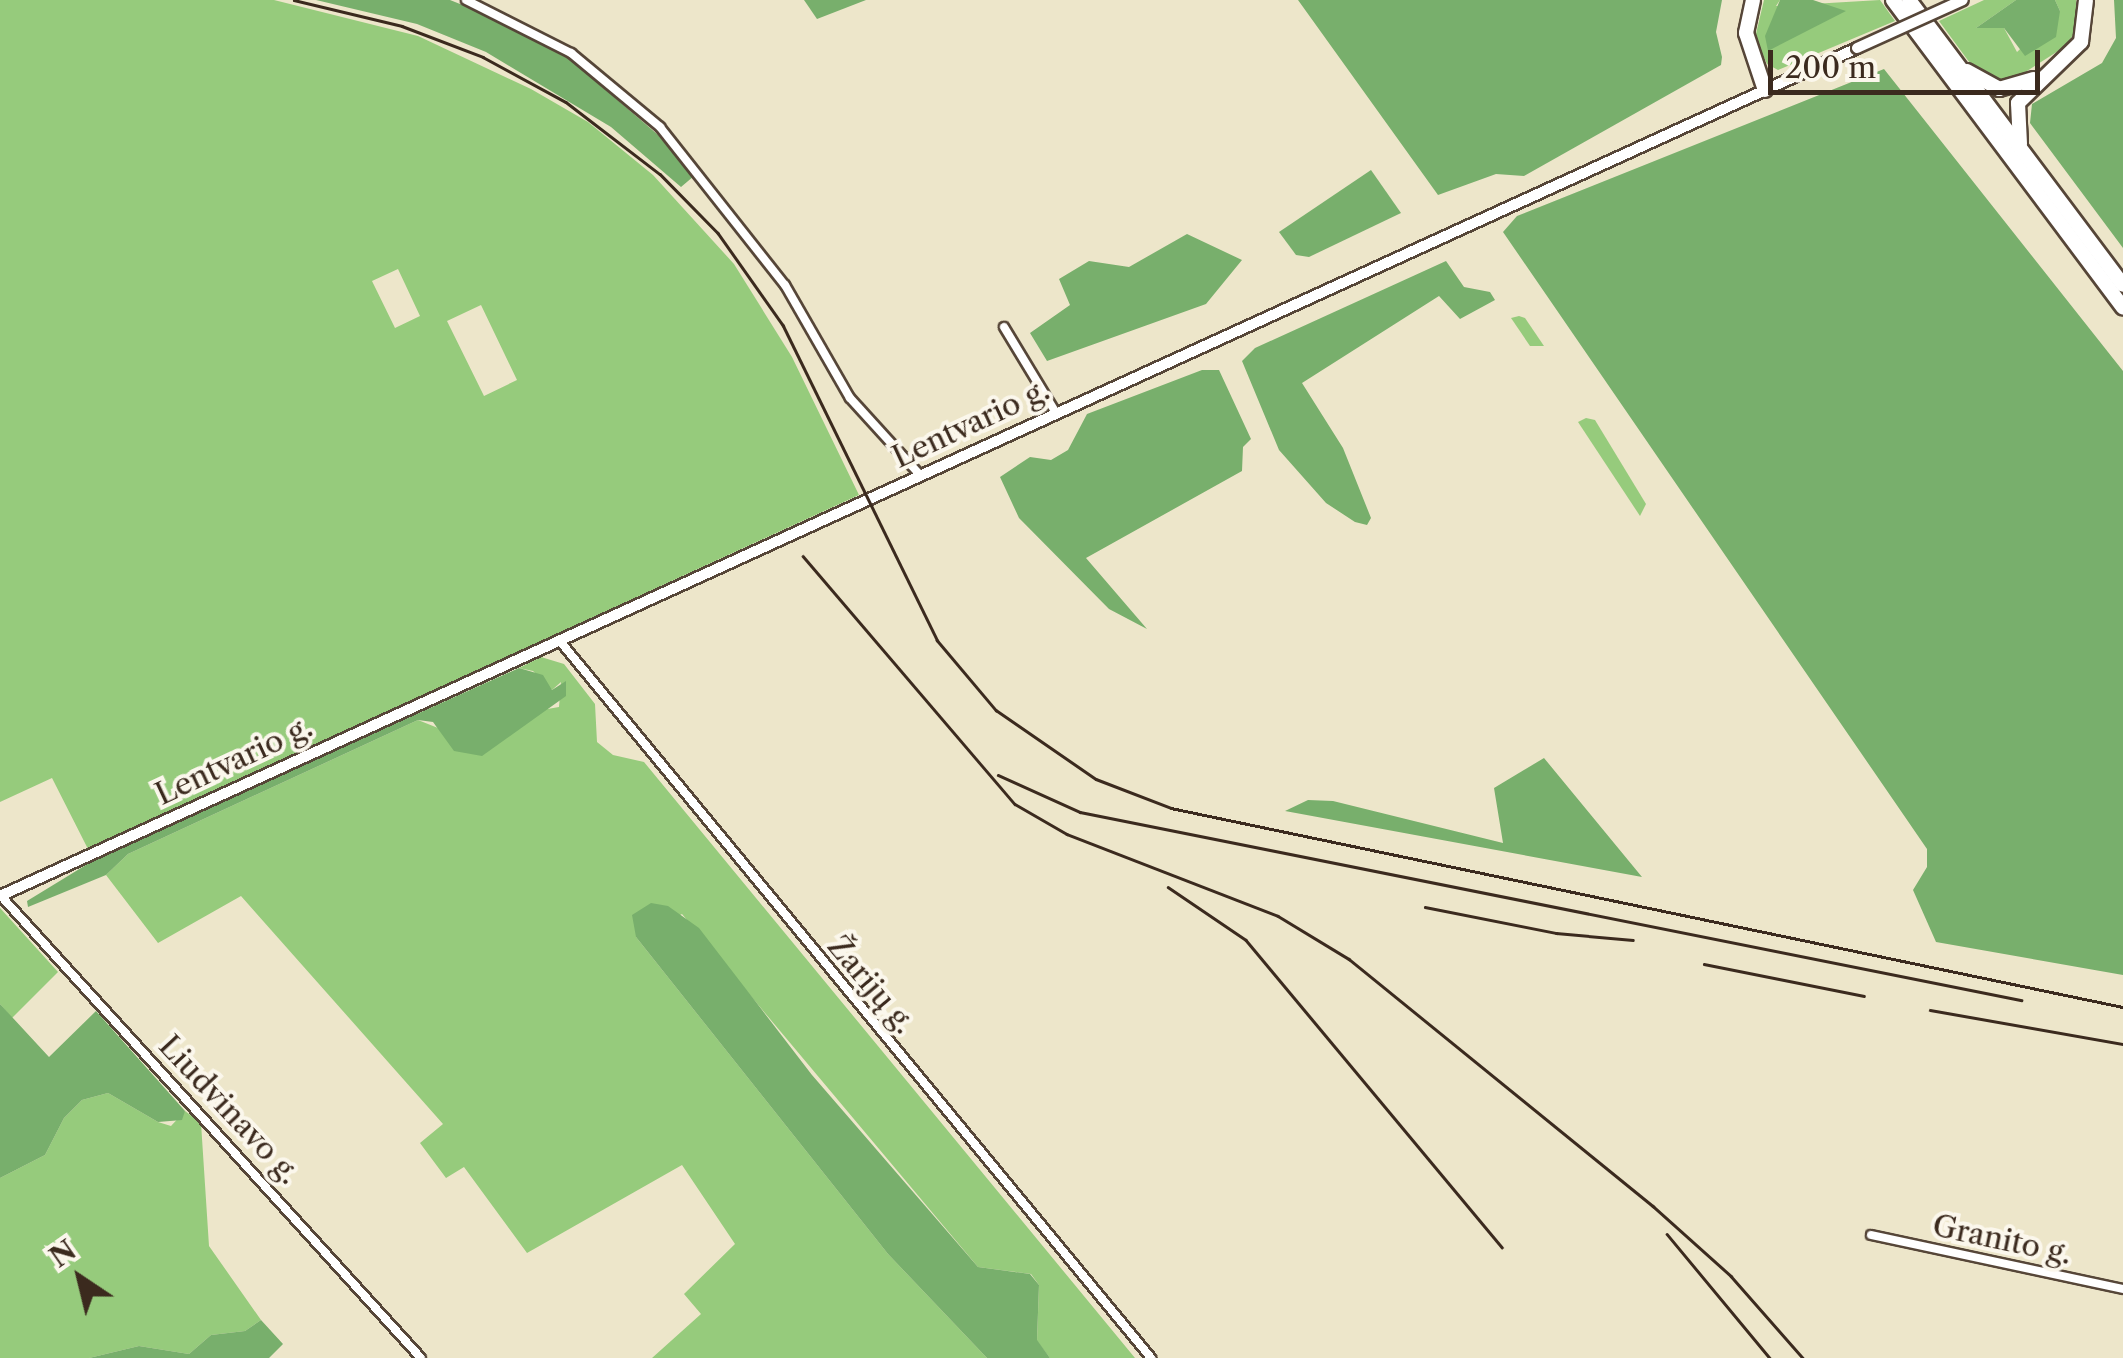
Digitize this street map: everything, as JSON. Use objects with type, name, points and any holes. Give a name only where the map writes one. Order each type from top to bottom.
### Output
[{"type":"highway","points":[[1753,0],[1746,33],[1765,90]]},
{"type":"highway","points":[[1893,0],[2123,308]]},
{"type":"highway","points":[[1909,0],[2123,285]]},
{"type":"highway","points":[[2022,152],[2016,111],[2042,75],[2081,42],[2088,22],[2086,0]]},
{"type":"highway","points":[[1955,62],[1999,88],[2042,75]]},
{"type":"main road","name":"Lentvario g.","points":[[1,896],[1963,0]]},
{"type":"street","points":[[466,0],[572,54],[660,126],[785,284],[850,398],[920,474]]},
{"type":"street","points":[[1004,327],[1056,413]]},
{"type":"street","name":"Žarijų g.","points":[[559,640],[1151,1358]]},
{"type":"street","name":"Liudvinavo g.","points":[[1,896],[421,1358]]},
{"type":"street","name":"Granito g.","points":[[1871,1235],[2123,1289]]},
{"type":"green space","points":[[0,0],[274,0],[418,36],[531,89],[588,122],[653,175],[734,264],[792,357],[859,495],[88,849],[52,778],[0,802]],"holes":[[[398,269],[420,316],[395,328],[372,281]],[[481,305],[517,380],[484,396],[447,321]]]},
{"type":"green space","points":[[316,0],[450,0],[475,10],[571,60],[657,134],[694,176],[681,187],[611,127],[486,52],[417,24]]},
{"type":"green space","points":[[804,0],[866,0],[817,19]]},
{"type":"green space","points":[[1298,0],[1722,0],[1716,32],[1721,65],[1524,176],[1496,174],[1438,195]]},
{"type":"green space","points":[[1764,0],[1780,0],[1776,6],[1880,0],[1895,21],[1778,70],[1767,64],[1755,38]]},
{"type":"green space","points":[[1780,0],[1813,0],[1846,11],[1768,51],[1765,36]]},
{"type":"green space","points":[[1984,0],[2016,0],[1976,28],[2004,28],[2017,52],[2060,11],[2055,0],[2076,0],[2078,27],[2066,46],[2005,85],[1978,74],[1939,21]]},
{"type":"green space","points":[[2016,0],[2055,0],[2060,11],[2056,37],[2025,56],[2004,28],[1976,28]]},
{"type":"green space","points":[[2114,0],[2123,0],[2123,248],[2030,123],[2032,104],[2102,63],[2116,38]]},
{"type":"green space","points":[[1884,69],[2123,371],[2123,975],[1936,942],[1913,890],[1927,867],[1927,849],[1503,232],[1517,216]]},
{"type":"green space","points":[[1371,170],[1401,213],[1309,257],[1296,255],[1279,232]]},
{"type":"green space","points":[[1187,234],[1242,260],[1206,304],[1047,361],[1030,333],[1070,305],[1059,279],[1089,261],[1129,267]]},
{"type":"green space","points":[[1446,261],[1464,287],[1490,292],[1495,300],[1460,319],[1439,296],[1302,383],[1343,448],[1371,518],[1367,525],[1355,522],[1326,503],[1279,450],[1242,361],[1255,348]]},
{"type":"green space","points":[[1511,318],[1525,318],[1544,346],[1530,346]]},
{"type":"green space","points":[[1202,370],[1219,370],[1251,439],[1243,447],[1242,471],[1086,558],[1147,629],[1109,609],[1019,518],[1000,477],[1030,457],[1051,460],[1068,450],[1087,414]]},
{"type":"green space","points":[[1586,418],[1595,420],[1646,504],[1640,516],[1578,422]]},
{"type":"green space","points":[[541,657],[564,664],[595,704],[597,742],[613,755],[644,762],[1135,1358],[1050,1358],[1037,1341],[1039,1285],[1031,1274],[978,1267],[682,914],[636,937],[888,1254],[987,1358],[652,1358],[701,1314],[684,1294],[735,1244],[682,1165],[527,1253],[464,1167],[446,1178],[420,1143],[443,1124],[241,896],[158,943],[106,875],[128,854],[418,720],[438,728],[559,707],[561,682],[552,690],[533,671],[519,668]]},
{"type":"green space","points":[[519,668],[543,675],[552,690],[566,681],[566,696],[482,756],[454,751],[433,722],[418,720],[128,854],[106,875],[28,907],[27,901],[99,857]]},
{"type":"green space","points":[[1544,758],[1642,877],[1285,811],[1308,800],[1333,801],[1503,843],[1494,788]]},
{"type":"green space","points":[[651,903],[668,906],[699,928],[812,1075],[978,1267],[1030,1274],[1039,1285],[1037,1340],[1050,1358],[987,1358],[888,1254],[636,937],[632,915]]},
{"type":"green space","points":[[0,908],[58,972],[12,1018],[0,1004]]},
{"type":"green space","points":[[0,1004],[49,1057],[96,1011],[185,1111],[182,1120],[158,1122],[108,1093],[82,1100],[64,1118],[45,1155],[0,1178]]},
{"type":"green space","points":[[108,1093],[158,1122],[171,1126],[185,1111],[201,1123],[209,1246],[261,1320],[245,1331],[211,1335],[189,1354],[139,1346],[89,1358],[0,1358],[0,1178],[45,1155],[64,1118],[82,1100]]},
{"type":"green space","points":[[261,1320],[283,1344],[269,1358],[89,1358],[139,1346],[189,1354],[211,1335],[245,1331]]},
{"type":"railway","points":[[294,0],[402,26],[483,57],[566,102],[660,174],[718,233],[783,325],[937,640],[996,710],[1096,779],[1171,808],[2123,1007]]},
{"type":"railway","points":[[803,556],[1015,804],[1067,834],[1278,916],[1349,959],[1653,1206],[1731,1276],[1803,1358]]},
{"type":"railway","points":[[998,775],[1080,812],[2021,1000]]},
{"type":"railway","points":[[1168,887],[1246,940],[1502,1247]]},
{"type":"railway","points":[[1425,907],[1556,933],[1633,940]]},
{"type":"railway","points":[[1704,964],[1864,996]]},
{"type":"railway","points":[[1930,1010],[2123,1044]]},
{"type":"railway","points":[[1667,1234],[1770,1358]]}]
